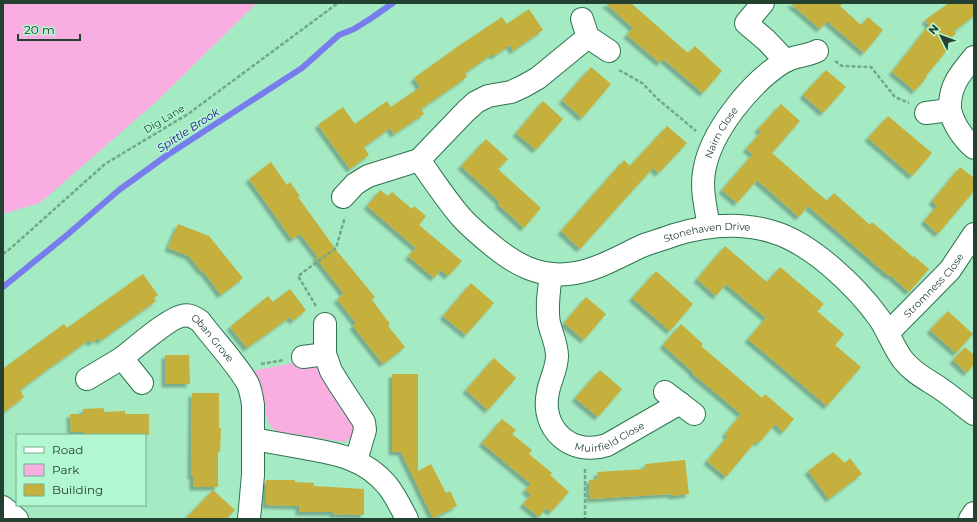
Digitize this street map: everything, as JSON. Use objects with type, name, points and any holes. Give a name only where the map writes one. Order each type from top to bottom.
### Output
[{"type":"street","points":[[763,3],[746,23],[766,40],[786,61]]},
{"type":"street","points":[[343,197],[355,184],[368,176],[419,160],[476,102],[488,96],[511,92],[538,78],[585,28],[609,51]]},
{"type":"street","name":"Nairn Close","points":[[709,227],[704,191],[704,173],[712,144],[721,128],[748,93],[765,76],[786,61],[809,55],[817,51]]},
{"type":"street","points":[[974,57],[960,74],[953,86],[949,98],[950,110],[958,131],[974,148]]},
{"type":"street","points":[[926,113],[950,110]]},
{"type":"street","name":"Stonehaven Drive","points":[[419,160],[449,202],[477,233],[508,258],[521,266],[534,271],[551,274],[568,274],[584,271],[600,266],[644,245],[688,231],[709,227],[756,228],[774,232],[791,239],[830,266],[868,304],[888,333],[902,359],[913,370],[943,390],[974,414]]},
{"type":"street","name":"Stromness Close","points":[[888,333],[950,270],[974,234]]},
{"type":"street","name":"Muirfield Close","points":[[551,274],[548,314],[556,345],[557,357],[556,369],[548,392],[547,406],[549,420],[556,432],[564,440],[574,446],[597,448],[607,445],[680,403]]},
{"type":"street","name":"Oban Grove","points":[[87,379],[122,358],[174,318],[188,315],[200,321],[237,368],[248,385],[251,394],[253,475],[249,519]]},
{"type":"street","points":[[325,324],[325,354],[331,371],[364,422],[364,430],[356,461]]},
{"type":"street","points":[[303,357],[325,354]]},
{"type":"street","points":[[122,358],[142,383]]},
{"type":"street","points":[[253,439],[330,453],[356,461],[375,473],[387,485],[397,499],[407,519]]},
{"type":"street","points":[[3,507],[18,519]]},
{"type":"street","points":[[970,519],[974,513]]},
{"type":"path","name":"Dig Lane","points":[[3,254],[105,164],[188,114],[338,3]]},
{"type":"path","points":[[609,51],[616,68],[642,83],[659,100],[712,144]]},
{"type":"path","points":[[817,51],[842,66],[871,67],[895,97],[912,104],[926,113]]},
{"type":"path","points":[[325,324],[321,313],[298,276],[336,248],[345,218],[343,197]]},
{"type":"path","points":[[237,368],[303,357]]},
{"type":"path","points":[[585,448],[585,519]]},
{"type":"green space","points":[[3,3],[257,3],[157,101],[40,203],[3,214]]},
{"type":"green space","points":[[309,360],[316,363],[356,428],[352,437],[345,442],[279,432],[268,422],[260,386],[252,371]]},
{"type":"building","points":[[605,3],[631,3],[688,53],[695,46],[722,71],[703,93],[663,59],[660,63],[627,35],[633,28]]},
{"type":"building","points":[[790,3],[843,3],[840,6],[861,25],[868,17],[883,30],[864,53],[827,21],[820,29]]},
{"type":"building","points":[[949,3],[974,3],[974,16],[954,31],[956,34],[942,44],[948,49],[915,91],[892,72],[929,25],[925,20]]},
{"type":"building","points":[[529,9],[543,30],[513,51],[510,45],[494,56],[492,54],[465,73],[467,77],[421,109],[424,114],[394,134],[390,128],[364,147],[369,155],[350,169],[318,125],[343,107],[355,124],[387,101],[391,107],[420,87],[414,78],[460,45],[502,17],[507,24]]},
{"type":"building","points":[[591,67],[611,84],[582,118],[562,100]]},
{"type":"building","points":[[826,70],[846,87],[823,113],[803,95]]},
{"type":"building","points":[[543,101],[563,119],[536,150],[516,133]]},
{"type":"building","points":[[781,104],[800,121],[772,153],[827,201],[834,193],[870,225],[872,222],[929,269],[909,292],[808,206],[799,217],[757,180],[737,203],[722,190],[753,154],[746,149],[761,132],[758,129]]},
{"type":"building","points":[[888,116],[932,153],[912,176],[868,138]]},
{"type":"building","points":[[667,126],[687,143],[659,173],[653,168],[580,249],[561,231],[624,160],[630,166]]},
{"type":"building","points":[[486,139],[508,159],[498,169],[541,208],[524,228],[498,204],[500,202],[461,166]]},
{"type":"building","points":[[271,162],[287,185],[290,182],[300,196],[298,197],[337,251],[375,297],[372,300],[390,324],[388,326],[405,347],[383,364],[353,326],[356,323],[337,299],[344,294],[316,258],[318,257],[300,234],[293,239],[291,238],[249,179]]},
{"type":"building","points":[[960,167],[974,178],[974,191],[938,234],[924,221],[937,206],[932,201]]},
{"type":"building","points":[[380,190],[388,196],[392,192],[412,209],[414,206],[426,216],[419,225],[462,261],[448,276],[441,270],[434,278],[408,256],[416,248],[367,206]]},
{"type":"building","points":[[178,224],[209,236],[243,278],[221,295],[203,271],[202,272],[189,256],[168,248]]},
{"type":"building","points":[[725,246],[767,282],[780,267],[824,304],[817,311],[844,334],[835,345],[861,367],[827,406],[748,339],[766,318],[726,284],[716,296],[697,279]]},
{"type":"building","points":[[656,271],[693,304],[670,331],[632,298]]},
{"type":"building","points":[[143,274],[158,295],[154,298],[156,301],[100,341],[98,338],[91,343],[89,340],[48,369],[20,390],[24,397],[3,413],[3,367],[4,368],[64,324],[67,328]]},
{"type":"building","points":[[471,283],[494,303],[466,335],[443,316]]},
{"type":"building","points":[[290,289],[306,310],[293,321],[290,317],[247,348],[230,327],[268,296],[273,302]]},
{"type":"building","points":[[586,297],[606,314],[584,340],[564,323]]},
{"type":"building","points":[[948,311],[973,334],[956,353],[930,330]]},
{"type":"building","points":[[681,324],[703,344],[701,346],[762,398],[765,394],[794,419],[783,432],[775,424],[759,443],[756,441],[726,477],[707,461],[728,436],[725,434],[741,414],[692,373],[693,372],[663,345]]},
{"type":"building","points":[[965,347],[974,355],[974,364],[967,373],[953,360]]},
{"type":"building","points":[[165,355],[189,355],[190,384],[165,384]]},
{"type":"building","points":[[494,358],[516,378],[488,410],[466,390]]},
{"type":"building","points":[[600,370],[622,389],[598,417],[575,398]]},
{"type":"building","points":[[392,374],[418,374],[418,471],[431,464],[446,493],[450,491],[457,506],[433,518],[401,452],[392,452]]},
{"type":"building","points":[[192,393],[219,393],[219,428],[221,428],[220,452],[218,452],[218,487],[193,487],[193,476],[191,476]]},
{"type":"building","points":[[104,408],[104,412],[125,411],[125,414],[149,414],[149,435],[84,434],[83,432],[71,432],[70,414],[83,414],[83,409]]},
{"type":"building","points":[[502,419],[516,430],[512,434],[532,450],[529,454],[552,473],[550,475],[569,492],[551,512],[546,508],[539,517],[523,504],[531,495],[525,490],[531,484],[482,443]]},
{"type":"building","points":[[833,452],[845,463],[850,458],[862,474],[829,499],[808,471]]},
{"type":"building","points":[[685,460],[689,494],[590,499],[589,480],[598,479],[597,472],[645,469],[645,464]]},
{"type":"building","points":[[266,480],[295,480],[295,482],[314,483],[314,486],[364,489],[364,515],[333,514],[333,512],[299,512],[299,506],[266,505]]},
{"type":"building","points":[[213,490],[235,510],[226,519],[185,519]]},
{"type":"waterway","name":"Spittle Brook","points":[[3,287],[119,190],[166,156],[302,68],[339,35],[354,29],[393,3]]}]
